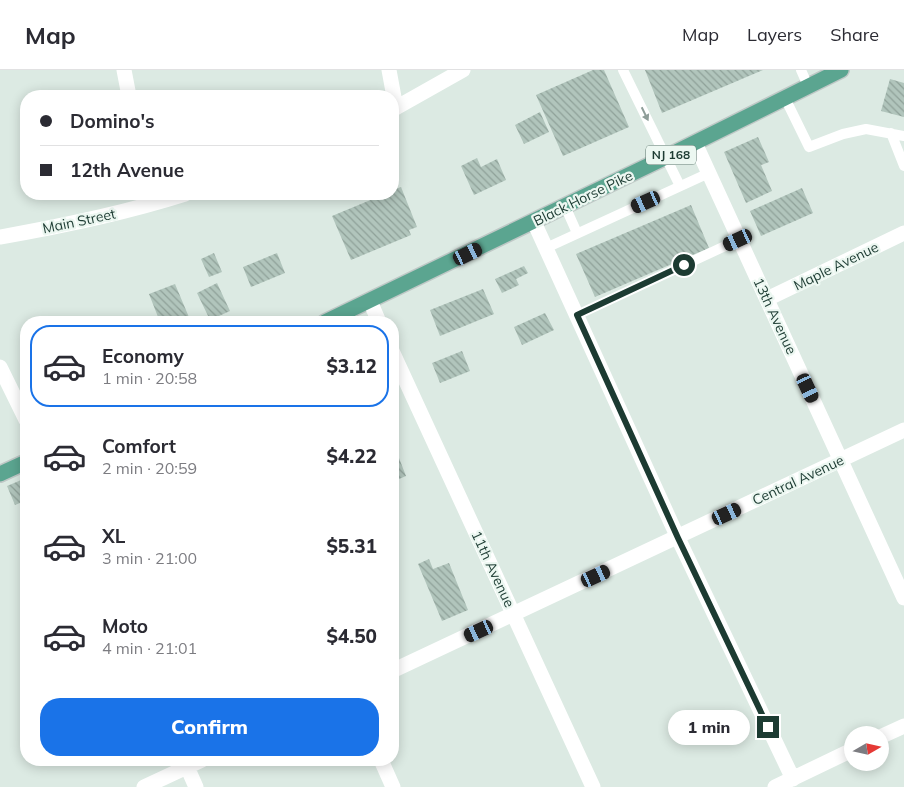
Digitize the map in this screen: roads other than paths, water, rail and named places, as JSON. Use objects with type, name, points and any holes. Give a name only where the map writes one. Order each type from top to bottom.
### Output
[{"type":"main road","name":"Black Horse Pike","points":[[337,316],[534,222],[841,70]]},
{"type":"main road","points":[[0,474],[20,465]]},
{"type":"street","points":[[124,70],[128,90]]},
{"type":"street","points":[[388,70],[391,90]]},
{"type":"street","points":[[399,106],[463,70]]},
{"type":"street","name":"13th Avenue","points":[[695,143],[904,598]]},
{"type":"street","name":"Main Street","points":[[0,237],[66,226],[145,200]]},
{"type":"street","points":[[534,222],[678,538],[793,779]]},
{"type":"street","name":"Maple Avenue","points":[[767,299],[904,233]]},
{"type":"street","points":[[370,301],[376,316]]},
{"type":"street","name":"11th Avenue","points":[[399,366],[592,787]]},
{"type":"street","points":[[0,367],[20,408]]},
{"type":"street","name":"Central Avenue","points":[[399,669],[904,430]]},
{"type":"street","points":[[889,733],[904,726]]},
{"type":"street","points":[[775,787],[844,754]]},
{"type":"street","points":[[144,787],[182,766]]},
{"type":"street","points":[[187,766],[196,787]]},
{"type":"street","points":[[384,766],[393,787]]},
{"type":"lane","points":[[623,70],[680,186]]},
{"type":"lane","points":[[800,70],[808,86]]},
{"type":"lane","points":[[785,98],[809,147],[843,134],[866,129],[904,136]]},
{"type":"lane","points":[[891,133],[904,166]]},
{"type":"lane","points":[[546,248],[709,173]]},
{"type":"lane","points":[[566,206],[577,233]]},
{"type":"lane","points":[[577,315],[738,240]]}]
